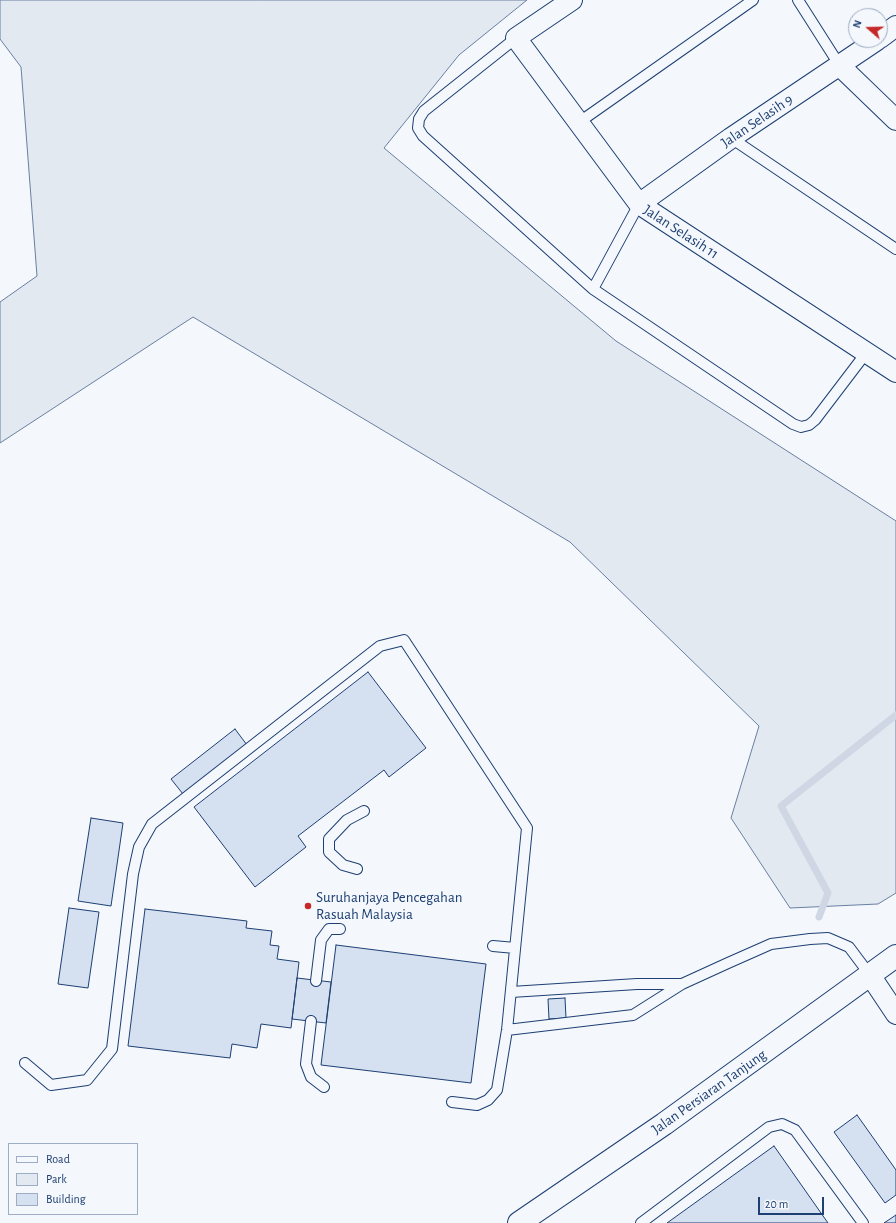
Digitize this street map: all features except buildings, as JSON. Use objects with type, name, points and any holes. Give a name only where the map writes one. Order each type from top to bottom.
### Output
[{"type":"main road","name":"Jalan Persiaran Tanjung","points":[[519,1223],[670,1120],[896,956]]},
{"type":"street","points":[[516,38],[572,0]]},
{"type":"street","name":"Jalan Selasih 11","points":[[516,38],[639,204],[896,372]]},
{"type":"street","name":"Jalan Selasih 9","points":[[639,204],[732,138],[866,48]]},
{"type":"street","points":[[840,66],[896,120]]},
{"type":"street","points":[[870,975],[896,1014]]},
{"type":"lane","points":[[578,123],[753,0]]},
{"type":"lane","points":[[798,0],[840,66]]},
{"type":"lane","points":[[516,38],[424,111],[418,119],[418,128],[423,136],[593,288],[793,424],[801,427],[809,425],[815,420],[866,353]]},
{"type":"lane","points":[[732,138],[896,249]]},
{"type":"lane","points":[[593,288],[639,204]]},
{"type":"lane","points":[[25,1063],[51,1085],[87,1080],[112,1049],[132,874],[139,847],[152,824],[380,646],[404,640],[528,828],[507,1030],[497,1090],[488,1100],[477,1105],[452,1102]]},
{"type":"lane","points":[[357,868],[343,866],[329,852],[329,839],[347,820],[364,811]]},
{"type":"lane","points":[[316,981],[321,940],[329,929],[340,929]]},
{"type":"lane","points":[[507,1030],[633,1015],[682,984],[771,944],[828,938],[849,947],[870,975]]},
{"type":"lane","points":[[494,946],[515,948]]},
{"type":"lane","points":[[511,992],[636,984],[682,984]]},
{"type":"lane","points":[[311,1021],[306,1064],[311,1077],[324,1087]]},
{"type":"lane","points":[[641,1223],[770,1127],[782,1124],[795,1130],[863,1223]]},
{"type":"green space","points":[[0,0],[527,0],[459,55],[384,148],[616,341],[896,521],[896,893],[878,904],[790,908],[731,818],[759,726],[570,542],[193,317],[0,443],[0,302],[37,276],[21,67],[0,39]]},
{"type":"waterway","points":[[819,917],[828,893],[781,806],[896,715]]},
{"type":"place","name":"Suruhanjaya Pencegahan Rasuah Malaysia","points":[[308,906]]}]
